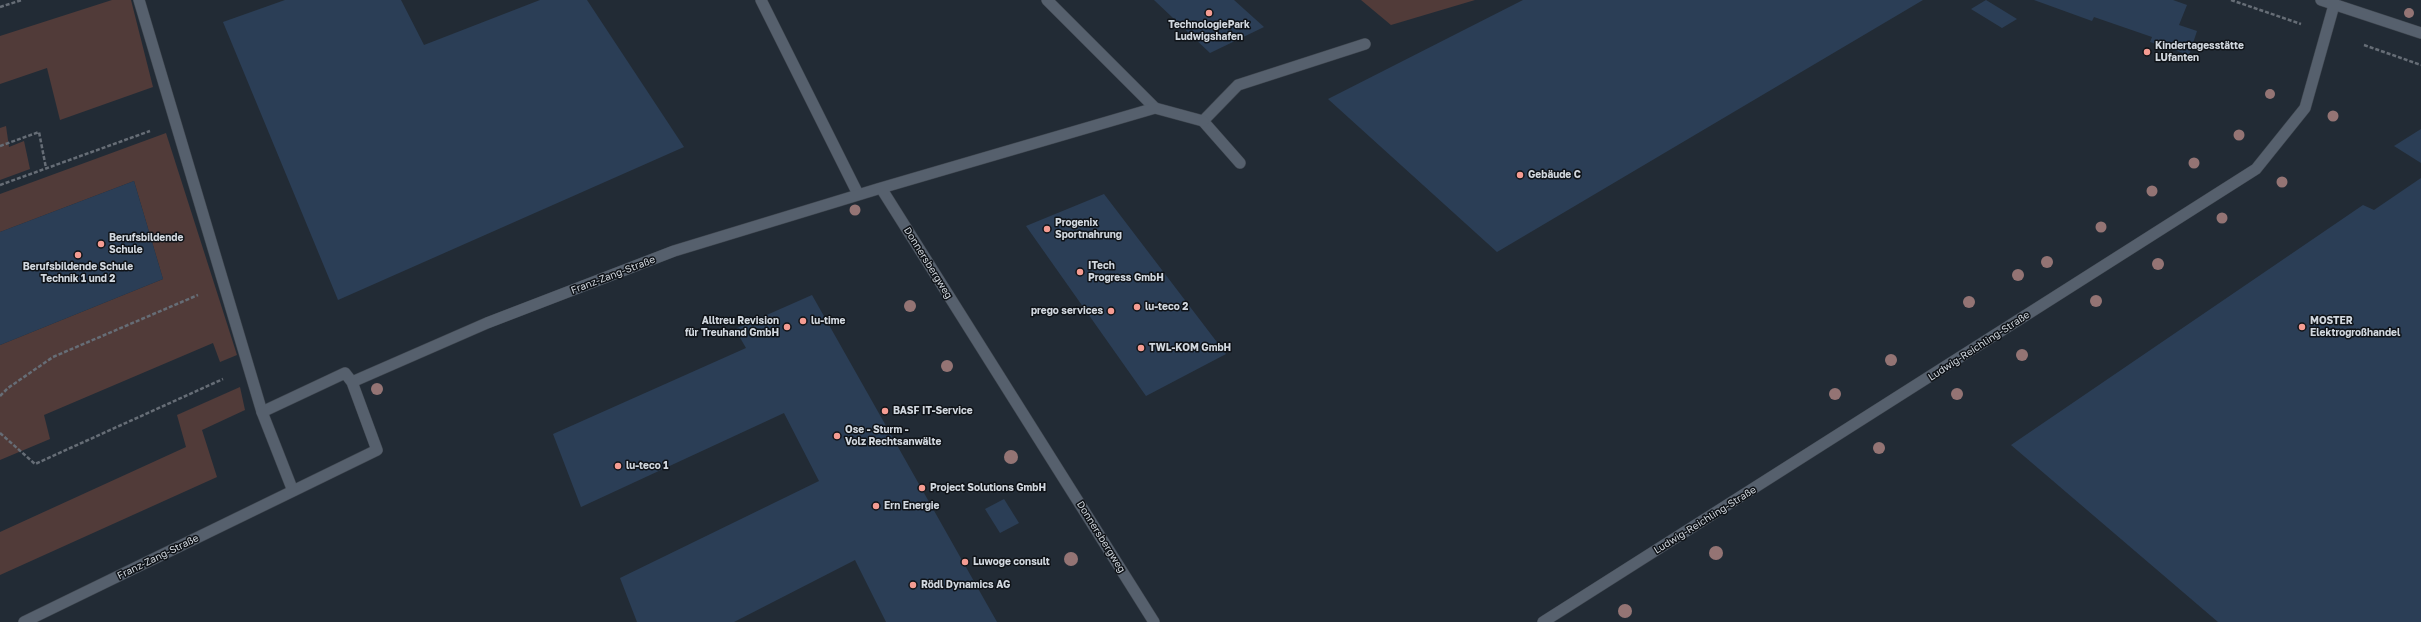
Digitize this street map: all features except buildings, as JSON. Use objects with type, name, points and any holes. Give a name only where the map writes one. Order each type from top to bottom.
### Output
[{"type":"street","points":[[139,0],[262,412],[293,492]]},
{"type":"street","points":[[761,0],[788,57],[858,194]]},
{"type":"street","points":[[1047,0],[1155,108],[1203,121],[1240,163]]},
{"type":"street","points":[[2321,0],[2421,33]]},
{"type":"street","name":"Ludwig-Reichling-Straße","points":[[1543,622],[2256,169],[2304,108],[2334,5]]},
{"type":"street","points":[[1203,121],[1238,85],[1365,44]]},
{"type":"street","points":[[881,188],[1155,108]]},
{"type":"street","name":"Franz-Zang-Straße","points":[[24,622],[377,450],[352,382],[487,323],[674,251],[881,188]]},
{"type":"street","name":"Donnersbergweg","points":[[881,188],[1154,622]]},
{"type":"street","points":[[262,412],[346,373],[352,382]]},
{"type":"path","points":[[0,7],[22,0]]},
{"type":"path","points":[[2231,0],[2421,65]]},
{"type":"path","points":[[0,185],[175,122]]},
{"type":"path","points":[[0,146],[39,132],[46,168]]},
{"type":"path","points":[[0,396],[8,388],[53,357],[224,283]]},
{"type":"path","points":[[0,433],[35,464],[249,368]]},
{"type":"shaded area","points":[[112,0],[131,0],[153,87],[60,120],[47,68],[0,84],[0,36]]},
{"type":"shaded area","points":[[1361,0],[1475,0],[1391,25]]},
{"type":"shaded area","points":[[6,126],[9,147],[24,141],[30,169],[0,180],[0,128]]},
{"type":"shaded area","points":[[166,133],[237,355],[220,362],[213,343],[44,415],[50,439],[0,460],[0,345],[163,279],[134,181],[0,232],[0,194]]},
{"type":"shaded area","points":[[240,387],[245,410],[202,430],[217,477],[0,575],[0,532],[186,447],[177,415]]},
{"type":"place","name":"TechnologiePark Ludwigshafen","points":[[1209,13]]},
{"type":"place","name":"Kindertagesstätte LUfanten","points":[[2147,52]]},
{"type":"place","name":"Gebäude C","points":[[1520,175]]},
{"type":"place","name":"Progenix Sportnahrung","points":[[1047,229]]},
{"type":"place","name":"Berufsbildende Schule","points":[[101,244]]},
{"type":"place","name":"Berufsbildende Schule Technik 1 und 2","points":[[78,255]]},
{"type":"place","name":"ITech Progress GmbH","points":[[1080,272]]},
{"type":"place","name":"lu-teco 2","points":[[1137,307]]},
{"type":"place","name":"prego services","points":[[1111,311]]},
{"type":"place","name":"lu-time","points":[[803,321]]},
{"type":"place","name":"Alltreu Revision für Treuhand GmbH","points":[[787,327]]},
{"type":"place","name":"MOSTER Elektrogroßhandel","points":[[2302,327]]},
{"type":"place","name":"TWL-KOM GmbH","points":[[1141,348]]},
{"type":"place","name":"BASF IT-Service","points":[[885,411]]},
{"type":"place","name":"Ose - Sturm - Volz Rechtsanwälte","points":[[837,436]]},
{"type":"place","name":"lu-teco 1","points":[[618,466]]},
{"type":"place","name":"Project Solutions GmbH","points":[[922,488]]},
{"type":"place","name":"Ern Energie","points":[[876,506]]},
{"type":"place","name":"Luwoge consult","points":[[965,562]]},
{"type":"place","name":"Rödl Dynamics AG","points":[[913,585]]}]
